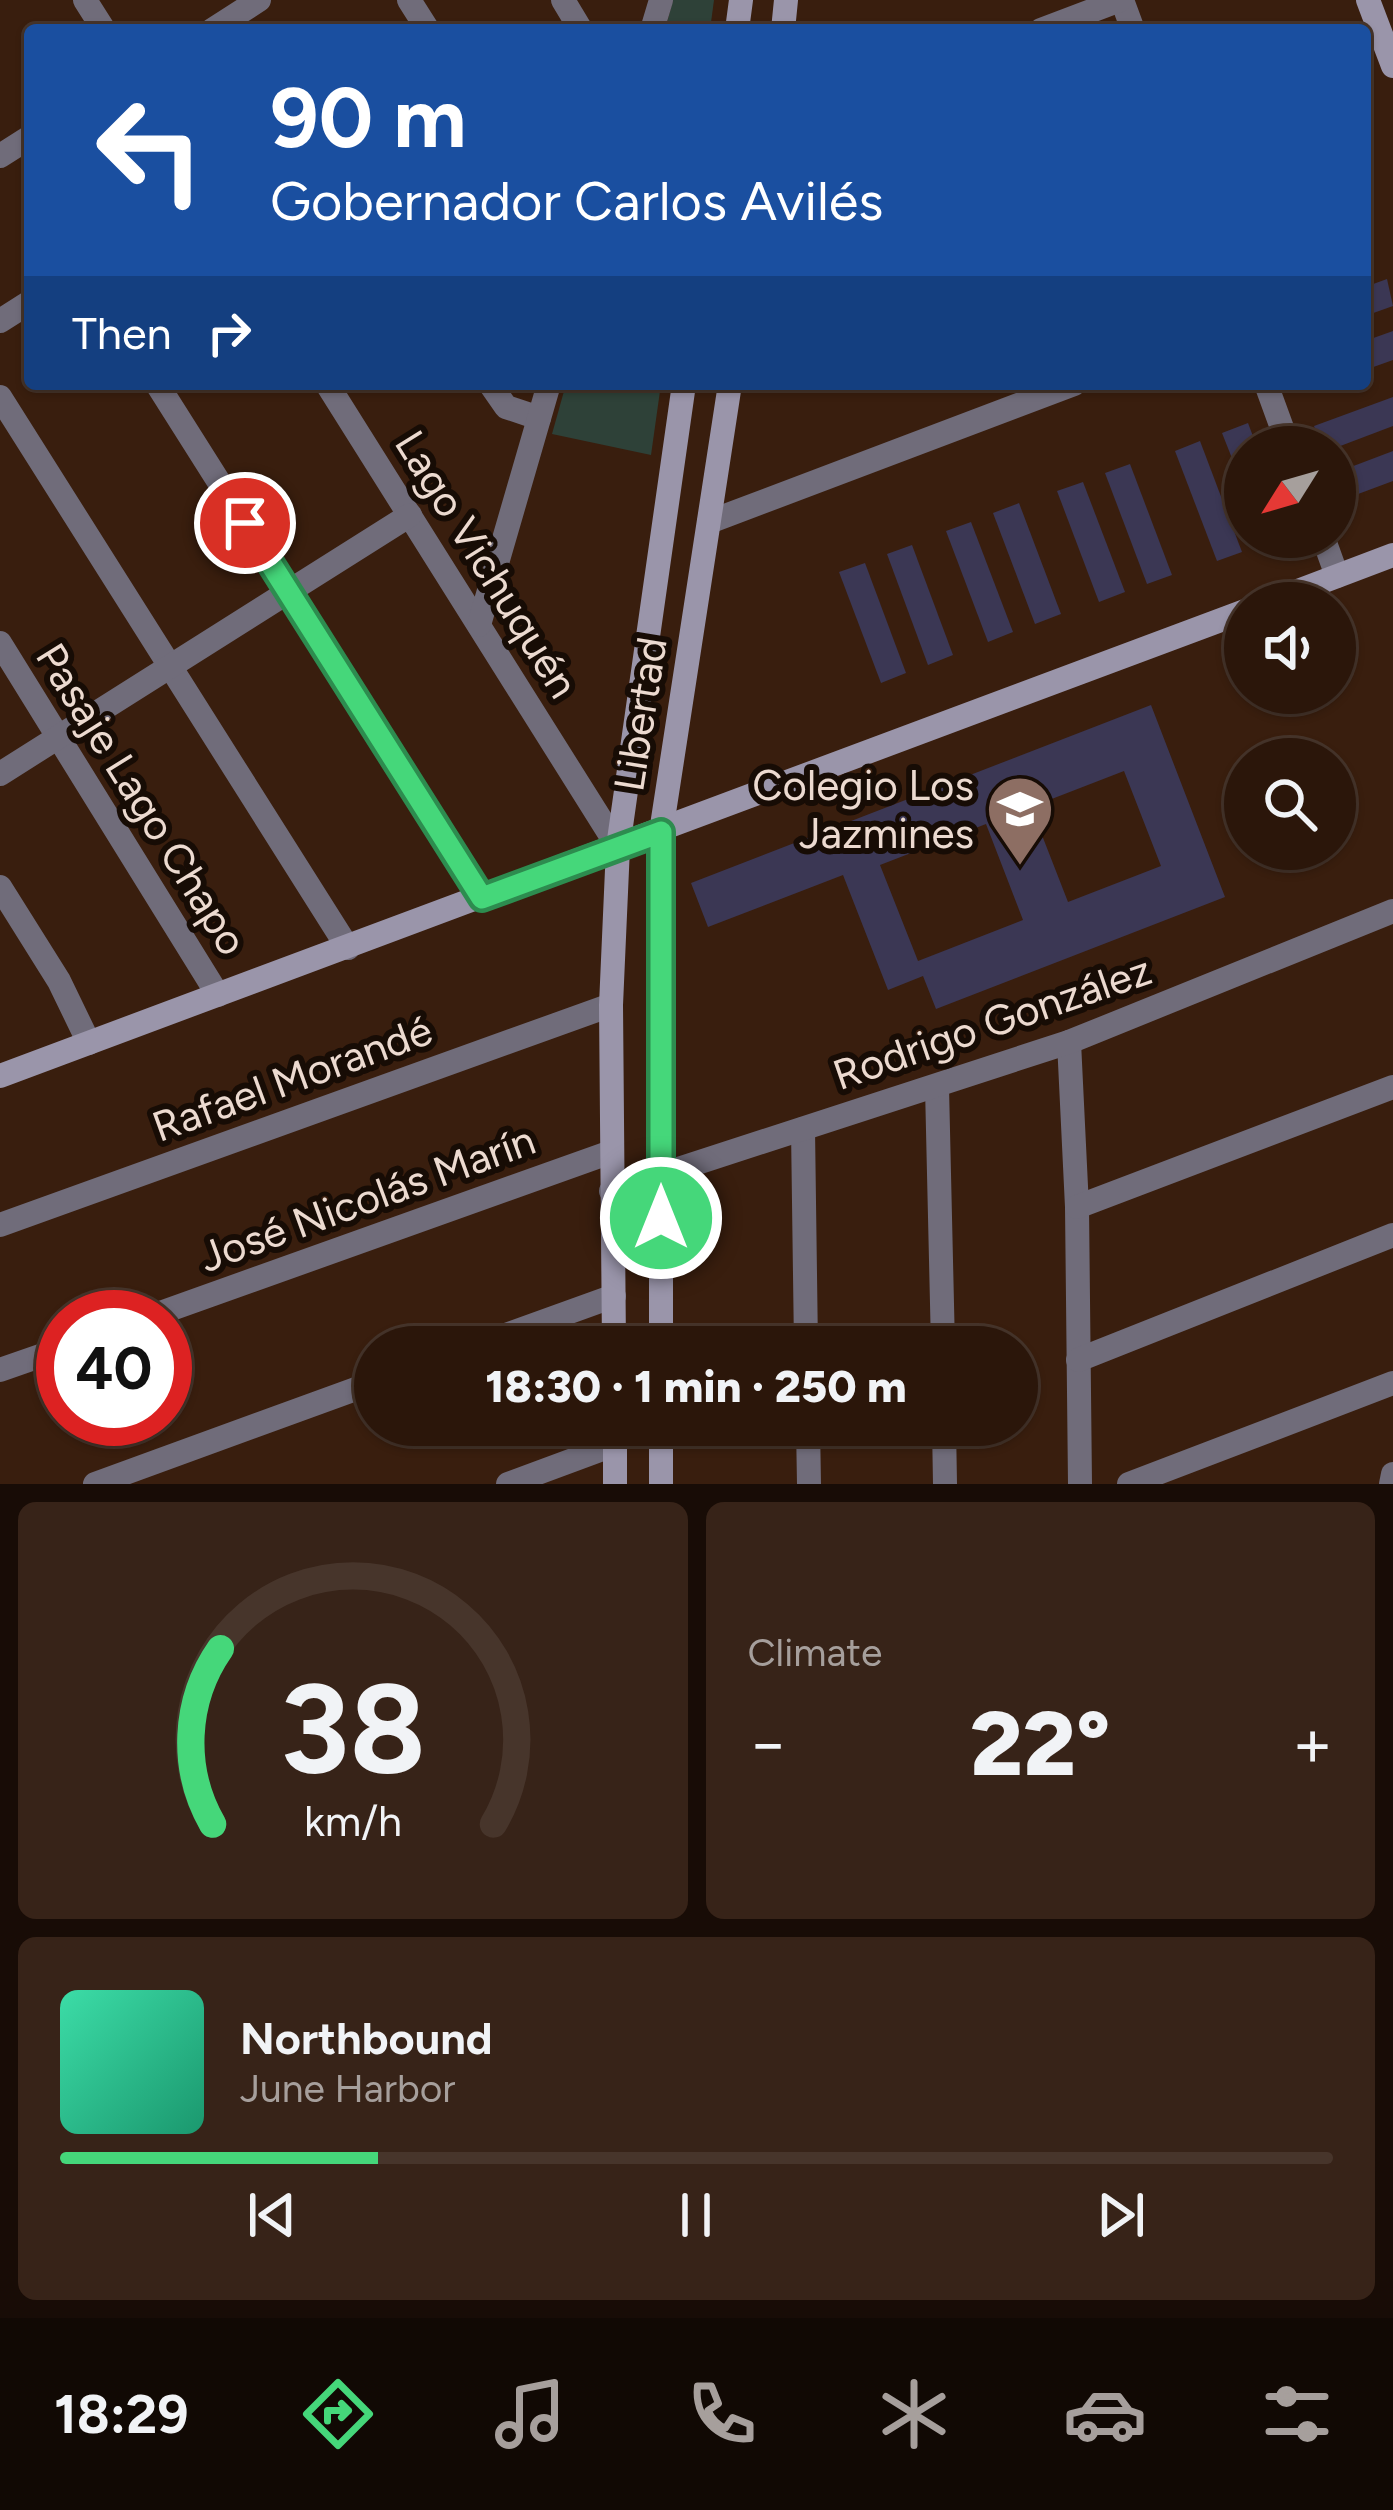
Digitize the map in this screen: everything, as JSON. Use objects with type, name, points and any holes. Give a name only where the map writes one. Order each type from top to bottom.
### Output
[{"type":"street","points":[[1057,24],[1121,0]]},
{"type":"street","points":[[221,24],[255,1]]},
{"type":"street","points":[[1372,1],[1393,65]]},
{"type":"street","points":[[161,390],[482,898]]},
{"type":"street","name":"Lago Vichuquén","points":[[331,390],[618,847]]},
{"type":"street","points":[[494,390],[506,407],[539,418]]},
{"type":"street","points":[[479,625],[547,390]]},
{"type":"street","name":"Libertad","points":[[614,1326],[611,1005],[618,847],[683,390]]},
{"type":"street","name":"Libertad","points":[[661,1326],[661,832],[729,390]]},
{"type":"street","points":[[709,522],[1058,390]]},
{"type":"street","points":[[1268,390],[1281,426]]},
{"type":"street","points":[[0,397],[348,948]]},
{"type":"street","points":[[0,774],[410,515]]},
{"type":"street","points":[[1321,582],[1393,555]]},
{"type":"street","points":[[1331,558],[1337,576]]},
{"type":"street","points":[[0,1076],[1224,619]]},
{"type":"street","name":"Pasaje Lago Chapo","points":[[0,643],[218,995]]},
{"type":"street","points":[[0,887],[89,1043]]},
{"type":"street","name":"Rodrigo González","points":[[611,1191],[1069,1042],[1393,911]]},
{"type":"street","name":"Rafael Morandé","points":[[0,1225],[611,1005]]},
{"type":"street","points":[[1069,1042],[1080,1484]]},
{"type":"street","points":[[938,1087],[943,1326]]},
{"type":"street","points":[[1076,1207],[1393,1087]]},
{"type":"street","points":[[803,1129],[806,1326]]},
{"type":"street","name":"José Nicolás Marín","points":[[192,1302],[610,1152]]},
{"type":"street","points":[[1078,1360],[1393,1235]]},
{"type":"street","points":[[531,1326],[614,1296]]},
{"type":"street","points":[[0,1370],[36,1357]]},
{"type":"street","points":[[1129,1484],[1393,1383]]},
{"type":"street","points":[[94,1484],[354,1390]]},
{"type":"street","points":[[508,1484],[591,1446]]},
{"type":"street","points":[[615,1446],[616,1484]]},
{"type":"street","points":[[661,1446],[661,1484]]},
{"type":"street","points":[[808,1446],[808,1484]]},
{"type":"street","points":[[945,1446],[946,1484]]},
{"type":"street","points":[[1391,1484],[1393,1474]]},
{"type":"green space","points":[[673,0],[714,0],[711,24],[667,24]]},
{"type":"green space","points":[[564,390],[660,390],[651,455],[552,434]]},
{"type":"building","points":[[1387,279],[1393,306],[1371,314],[1371,285]]},
{"type":"building","points":[[1393,331],[1393,360],[1371,368],[1371,339]]},
{"type":"building","points":[[1393,397],[1393,426],[1356,440],[1356,426],[1314,426]]},
{"type":"building","points":[[1200,441],[1224,504],[1225,558],[1217,561],[1175,451]]},
{"type":"building","points":[[1393,451],[1393,481],[1356,495],[1356,465]]},
{"type":"building","points":[[1130,464],[1172,575],[1147,584],[1105,473]]},
{"type":"building","points":[[1083,482],[1125,592],[1099,602],[1057,491]]},
{"type":"building","points":[[1019,503],[1061,614],[1035,624],[993,513]]},
{"type":"building","points":[[971,522],[1013,632],[988,642],[946,531]]},
{"type":"building","points":[[912,545],[953,655],[928,665],[887,554]]},
{"type":"building","points":[[865,563],[906,673],[881,683],[839,572]]},
{"type":"building","points":[[1151,705],[1225,897],[936,1009],[923,976],[888,990],[843,875],[708,927],[691,883]],"holes":[[[1124,771],[1161,866],[1068,902],[1031,807]],[[986,824],[1023,920],[918,961],[880,865]]]},
{"type":"place","name":"Colegio Los Jazmines","points":[[1020,868]]},
{"type":"route","points":[[245,523],[482,898],[661,832],[661,1218]]}]
